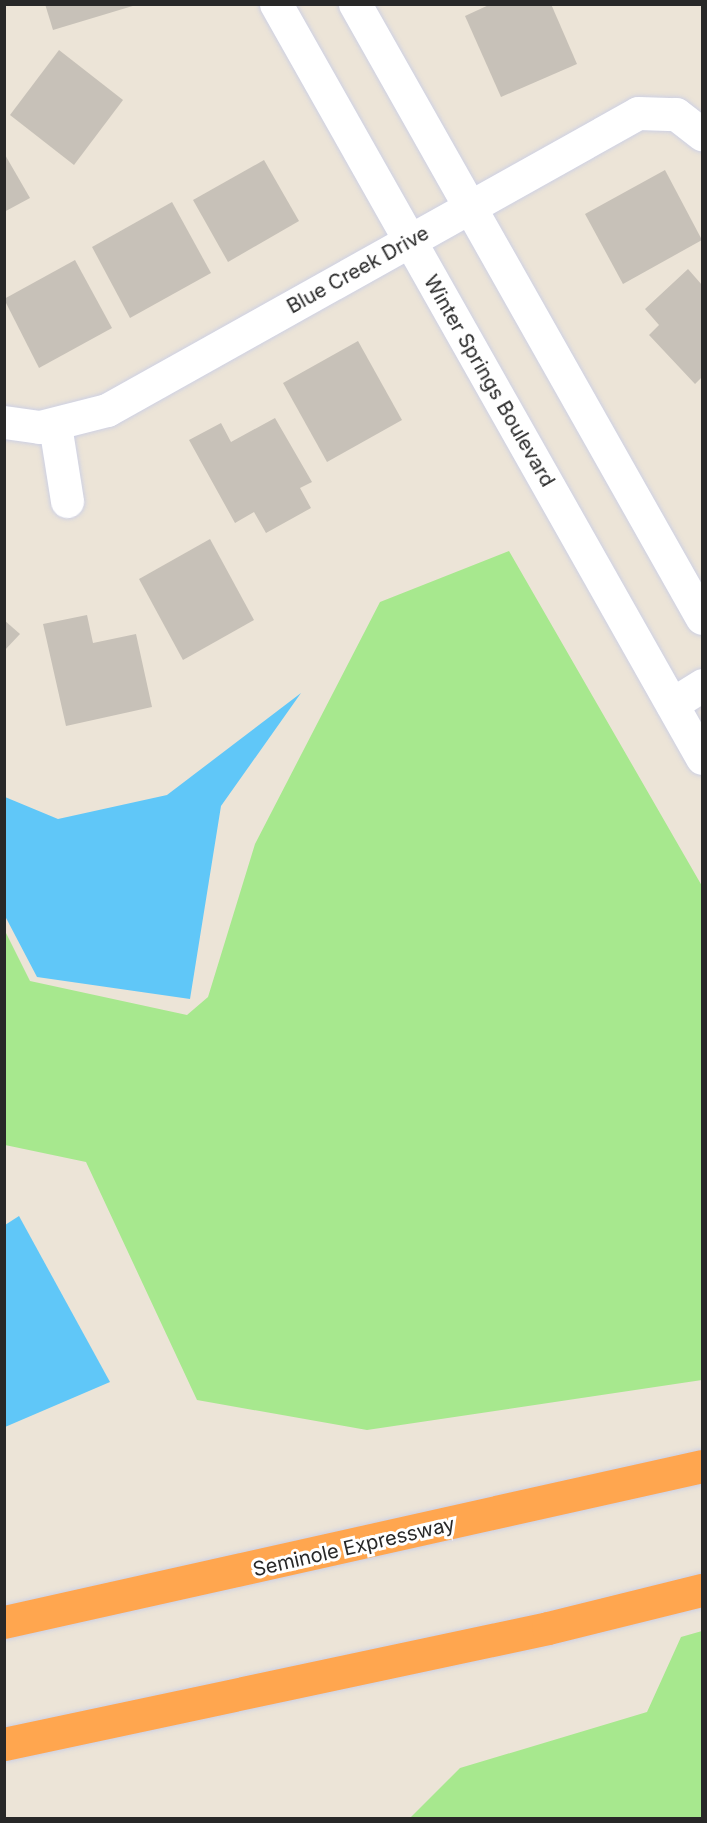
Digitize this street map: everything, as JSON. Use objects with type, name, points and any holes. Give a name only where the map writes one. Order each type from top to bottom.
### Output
[{"type":"highway","name":"Seminole Expressway","points":[[4,1622],[492,1516],[702,1466]]},
{"type":"highway","points":[[4,1744],[548,1629],[702,1590]]},
{"type":"street","name":"Winter Springs Boulevard","points":[[276,4],[702,758]]},
{"type":"street","points":[[355,4],[702,618]]},
{"type":"street","name":"Blue Creek Drive","points":[[4,422],[55,425],[107,410],[638,113],[676,114],[702,134]]},
{"type":"street","points":[[55,425],[67,501]]},
{"type":"street","points":[[672,705],[702,685]]},
{"type":"green space","points":[[509,551],[702,886],[702,1380],[367,1430],[197,1400],[86,1162],[5,1145],[5,931],[30,981],[187,1015],[208,997],[255,844],[380,602]]},
{"type":"green space","points":[[702,1631],[702,1818],[410,1818],[460,1768],[647,1712],[681,1637]]},
{"type":"water","points":[[301,693],[221,806],[190,999],[37,977],[5,916],[5,797],[58,819],[167,795]]},
{"type":"water","points":[[19,1216],[110,1382],[5,1427],[5,1225]]},
{"type":"building","points":[[45,4],[135,4],[136,5],[53,30]]},
{"type":"building","points":[[491,4],[551,4],[577,64],[501,97],[465,16]]},
{"type":"building","points":[[59,50],[123,100],[74,165],[10,115]]},
{"type":"building","points":[[4,153],[30,198],[4,212]]},
{"type":"building","points":[[264,160],[299,221],[228,262],[193,200]]},
{"type":"building","points":[[665,170],[702,240],[623,284],[585,214]]},
{"type":"building","points":[[172,202],[211,273],[130,318],[92,247]]},
{"type":"building","points":[[75,260],[112,328],[39,368],[4,299]]},
{"type":"building","points":[[688,269],[702,285],[702,377],[695,384],[649,335],[659,325],[645,309]]},
{"type":"building","points":[[358,341],[402,420],[327,462],[283,383]]},
{"type":"building","points":[[275,418],[312,482],[300,488],[311,508],[266,533],[254,512],[235,523],[189,440],[221,423],[231,442]]},
{"type":"building","points":[[210,539],[254,620],[183,660],[139,579]]},
{"type":"building","points":[[87,615],[93,643],[136,634],[152,707],[66,726],[43,624]]},
{"type":"building","points":[[4,620],[20,634],[4,651]]}]
